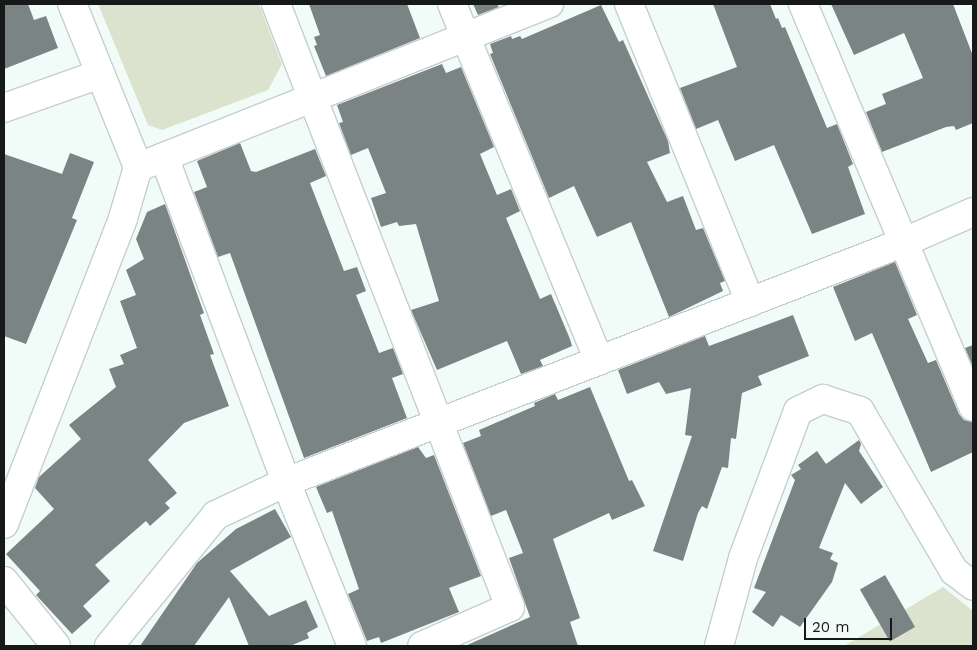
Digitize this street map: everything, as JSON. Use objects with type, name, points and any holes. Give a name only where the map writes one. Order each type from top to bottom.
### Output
[{"type":"street","points":[[4,524],[123,218],[138,167],[72,4]]},
{"type":"street","points":[[276,4],[437,424],[510,607],[422,646]]},
{"type":"street","points":[[452,4],[599,361]]},
{"type":"street","points":[[138,167],[549,4]]},
{"type":"street","points":[[629,4],[750,302]]},
{"type":"street","points":[[803,4],[902,243],[973,407]]},
{"type":"street","points":[[4,108],[100,74]]},
{"type":"street","points":[[164,157],[286,482],[352,646]]},
{"type":"street","points":[[109,646],[216,515],[286,482],[902,243],[973,212]]},
{"type":"street","points":[[719,646],[743,558],[798,411],[823,399],[860,412],[954,571],[973,586]]},
{"type":"street","points":[[4,581],[56,646]]},
{"type":"green space","points":[[98,4],[259,4],[282,64],[268,90],[162,130],[148,125]]},
{"type":"green space","points":[[943,587],[973,611],[973,646],[844,646]]},
{"type":"building","points":[[4,4],[28,4],[34,20],[46,16],[58,48],[4,69]]},
{"type":"building","points":[[309,4],[407,4],[420,38],[326,76],[314,46],[317,45],[314,37],[320,35]]},
{"type":"building","points":[[473,4],[497,4],[499,7],[478,15]]},
{"type":"building","points":[[713,4],[770,4],[776,19],[778,18],[782,28],[785,27],[827,128],[837,124],[853,164],[848,167],[865,214],[812,234],[774,145],[735,161],[718,120],[696,129],[680,88],[737,67]]},
{"type":"building","points":[[831,4],[953,4],[973,56],[973,123],[956,130],[954,126],[946,127],[882,152],[866,112],[886,104],[882,94],[923,78],[904,33],[854,55]]},
{"type":"building","points":[[601,5],[619,42],[623,40],[668,141],[670,153],[647,162],[667,202],[683,196],[696,230],[703,228],[725,281],[720,283],[723,291],[669,317],[631,222],[597,237],[574,186],[549,198],[490,54],[493,53],[490,44],[511,36],[512,39],[520,36],[522,39]]},
{"type":"building","points":[[442,64],[446,73],[461,67],[494,147],[480,154],[497,195],[511,189],[520,211],[506,218],[540,299],[551,294],[572,346],[540,360],[543,366],[521,374],[507,341],[437,370],[411,310],[439,301],[416,224],[399,226],[397,222],[381,227],[371,198],[386,193],[368,148],[351,155],[339,123],[343,122],[337,105]]},
{"type":"building","points":[[240,143],[251,171],[256,172],[315,149],[326,176],[310,183],[344,271],[357,267],[366,291],[356,295],[379,353],[393,348],[403,374],[392,378],[407,418],[304,458],[230,253],[218,257],[194,192],[207,187],[197,161]]},
{"type":"building","points":[[70,153],[94,162],[72,218],[77,220],[26,344],[4,336],[4,154],[62,174]]},
{"type":"building","points":[[165,204],[204,313],[200,315],[214,354],[210,355],[229,406],[184,423],[148,460],[177,493],[165,503],[170,508],[150,526],[146,521],[95,565],[110,581],[83,606],[92,616],[72,634],[36,595],[40,591],[6,554],[54,509],[35,488],[39,477],[81,439],[69,425],[116,387],[109,369],[124,364],[120,355],[137,348],[120,301],[136,295],[126,270],[144,259],[136,239],[147,212]]},
{"type":"building","points":[[895,262],[917,315],[908,319],[928,363],[936,360],[959,414],[964,420],[973,422],[973,452],[931,472],[872,333],[855,341],[833,287]]},
{"type":"building","points":[[793,315],[809,356],[758,376],[762,385],[742,393],[736,439],[731,438],[728,468],[722,467],[707,509],[702,506],[698,513],[683,561],[653,551],[692,436],[685,435],[691,388],[666,394],[659,382],[627,394],[618,370],[705,336],[709,346]]},
{"type":"building","points":[[973,345],[973,367],[965,348]]},
{"type":"building","points":[[590,387],[629,481],[632,480],[645,506],[612,520],[609,513],[553,539],[580,618],[570,622],[578,646],[465,646],[530,617],[509,558],[523,553],[506,510],[491,516],[463,443],[481,436],[479,430],[535,406],[534,403],[555,394],[558,400]]},
{"type":"building","points":[[859,440],[861,444],[859,451],[883,487],[861,504],[845,483],[819,548],[833,553],[830,559],[838,563],[832,582],[800,627],[781,615],[773,627],[752,612],[766,592],[754,588],[795,480],[791,475],[801,469],[798,465],[817,451],[826,464]]},
{"type":"building","points":[[418,447],[426,458],[434,455],[481,576],[449,588],[459,612],[381,643],[379,637],[367,641],[348,594],[359,589],[332,511],[327,513],[316,487]]},
{"type":"building","points":[[275,509],[291,537],[230,571],[269,616],[306,600],[318,627],[307,633],[309,638],[290,646],[249,646],[229,597],[194,646],[140,646],[197,563],[236,529]]},
{"type":"building","points":[[885,575],[915,627],[890,641],[860,590]]}]
